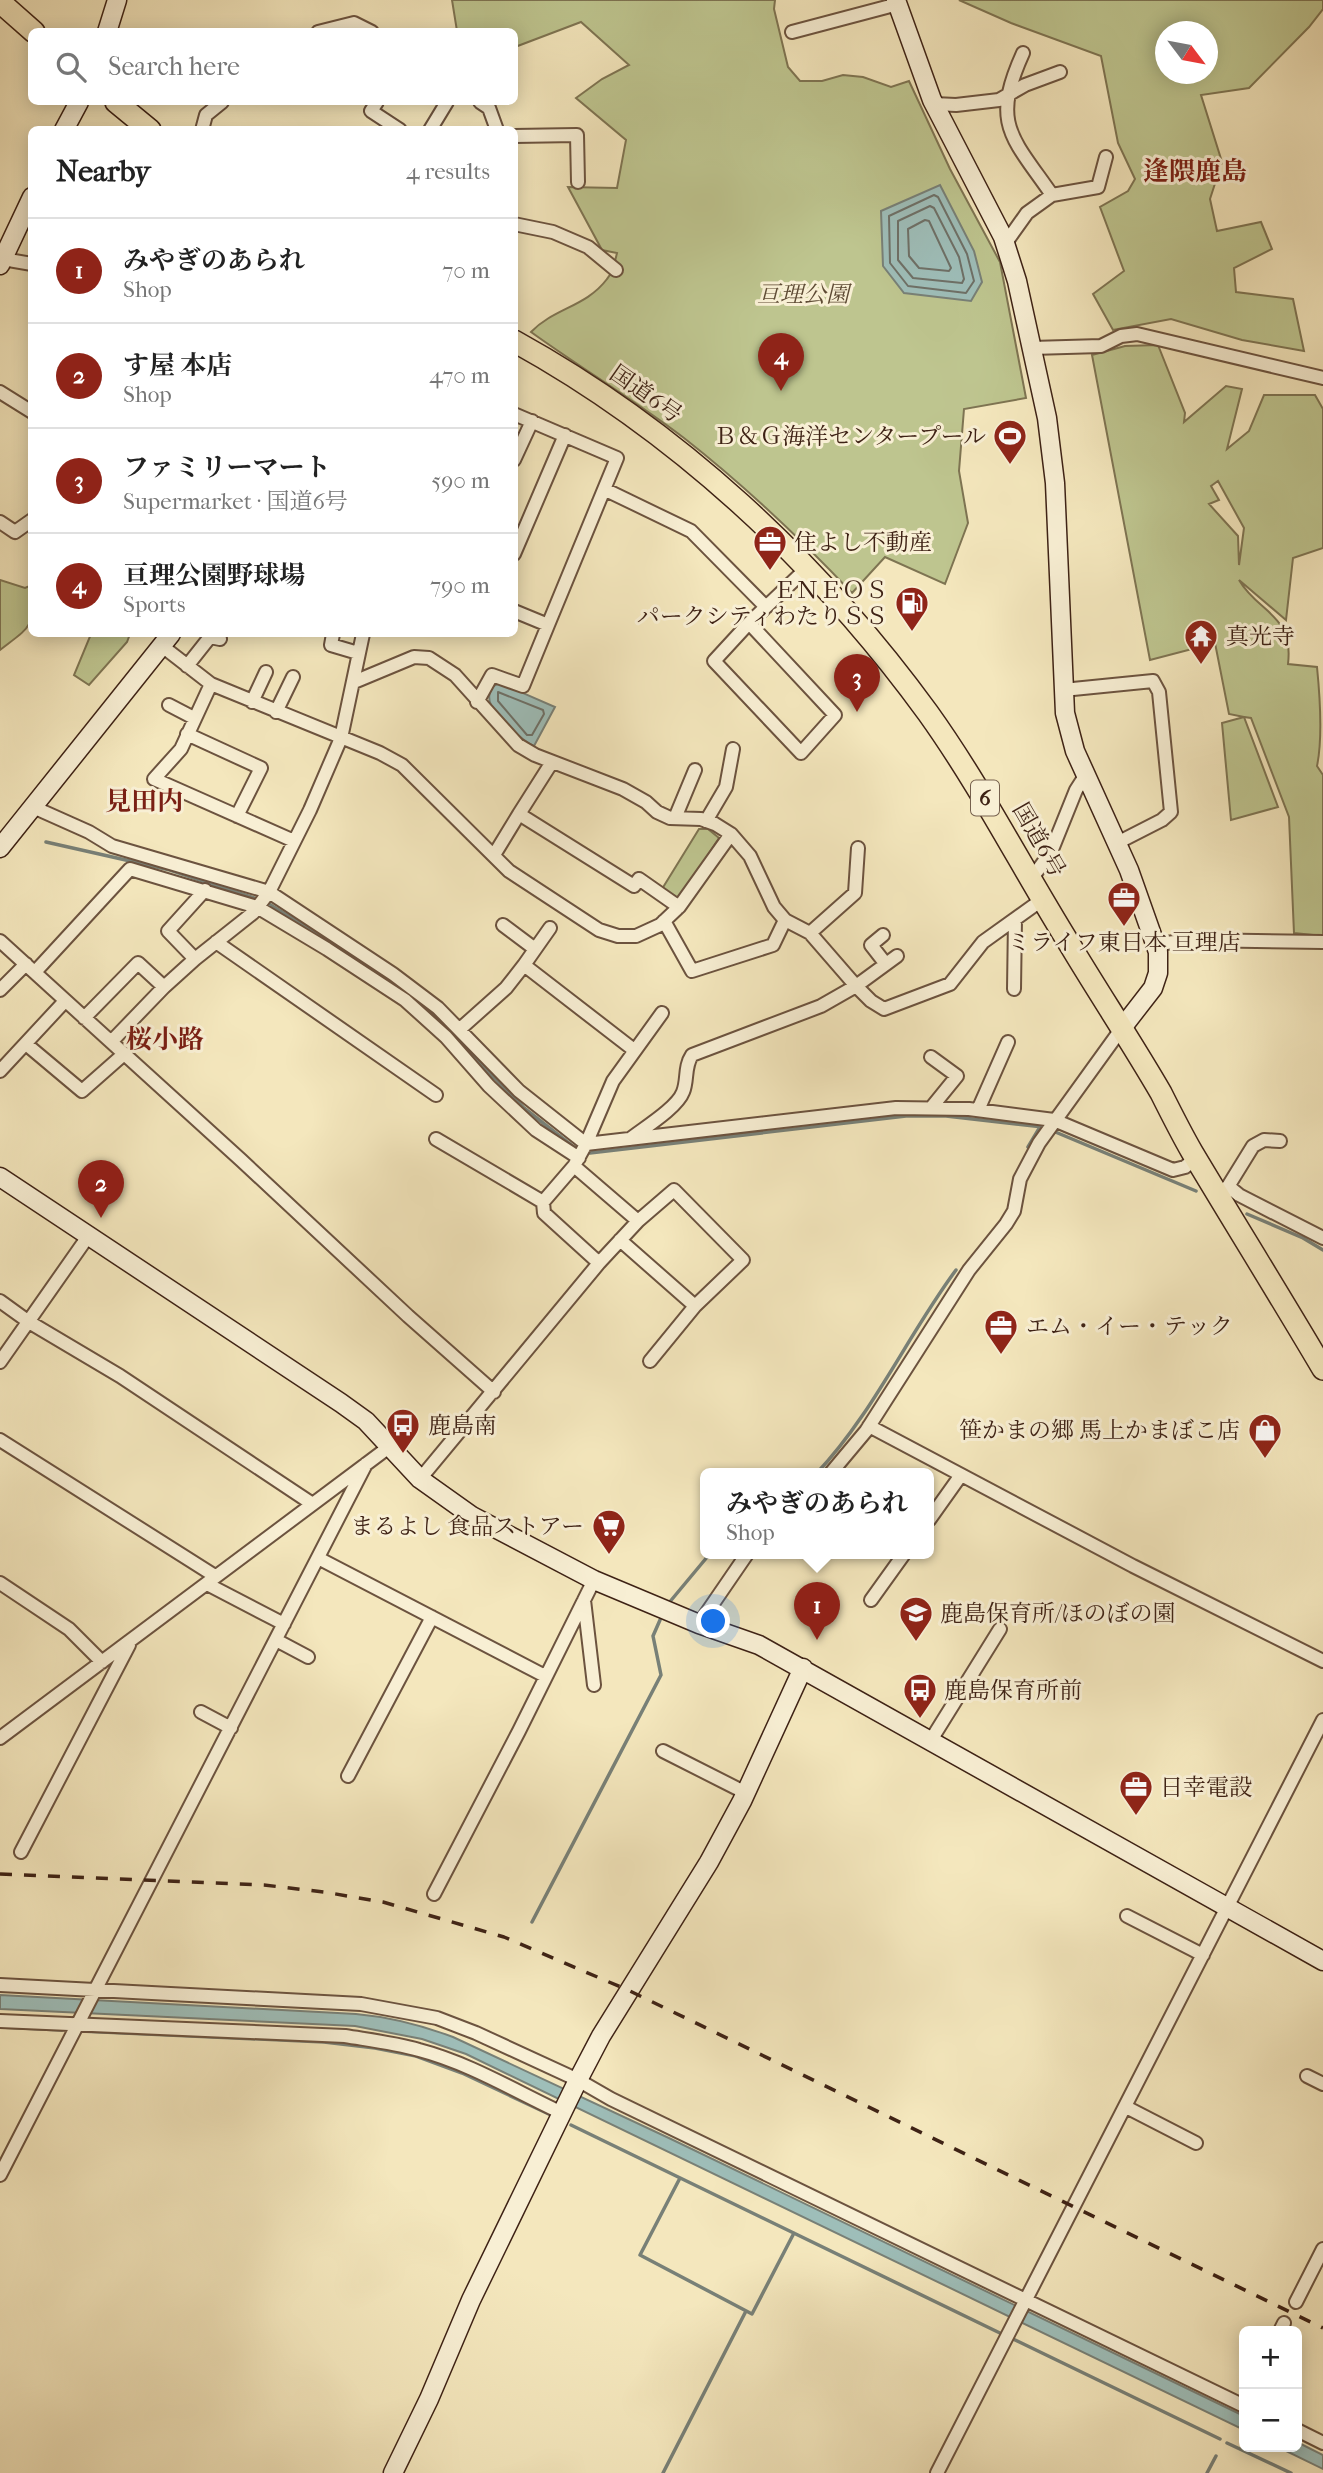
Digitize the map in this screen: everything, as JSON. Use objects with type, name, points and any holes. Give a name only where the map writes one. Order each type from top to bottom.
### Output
[{"type":"highway","points":[[0,2],[29,28]]},
{"type":"highway","points":[[120,105],[145,126]]},
{"type":"highway","name":"国道6号","points":[[518,343],[614,402],[667,440],[807,568],[883,655],[928,713],[982,793],[1196,1158],[1224,1192],[1323,1369]]},
{"type":"street","points":[[108,28],[117,0]]},
{"type":"street","points":[[792,32],[897,2],[934,104],[1005,244],[1017,281],[1047,418],[1055,483],[1065,713],[1085,776],[1118,843],[1143,903],[1156,944],[1158,973],[1153,988],[1054,1120],[1020,1179],[1014,1210],[1006,1224],[969,1270],[869,1426],[835,1468]]},
{"type":"street","points":[[334,28],[354,23],[364,28]]},
{"type":"street","points":[[1023,53],[1008,96],[1006,118],[1011,135],[1052,195]]},
{"type":"street","points":[[934,104],[999,100],[1025,85],[1060,72]]},
{"type":"street","points":[[66,126],[77,105]]},
{"type":"street","points":[[203,126],[206,116],[219,105]]},
{"type":"street","points":[[375,105],[371,111],[394,126]]},
{"type":"street","points":[[432,126],[445,105]]},
{"type":"street","points":[[484,105],[489,108],[496,126]]},
{"type":"street","points":[[518,136],[577,135],[578,182]]},
{"type":"street","points":[[1005,244],[1027,213],[1052,195],[1098,187],[1105,157]]},
{"type":"street","points":[[28,205],[1,262],[28,264]]},
{"type":"street","points":[[518,225],[554,232],[587,247],[616,270]]},
{"type":"street","points":[[1032,348],[1101,346],[1121,336],[1137,334],[1323,378]]},
{"type":"street","points":[[0,392],[28,410]]},
{"type":"street","points":[[477,702],[492,675],[523,686],[617,458],[518,416]]},
{"type":"street","points":[[518,451],[531,421]]},
{"type":"street","points":[[518,545],[565,435]]},
{"type":"street","points":[[606,490],[691,531],[766,607]]},
{"type":"street","points":[[0,522],[15,532],[28,523]]},
{"type":"street","points":[[749,623],[835,715],[801,753],[714,661],[749,623],[807,568]]},
{"type":"street","points":[[518,613],[548,625]]},
{"type":"street","points":[[187,666],[210,637],[220,639]]},
{"type":"street","points":[[332,637],[331,645],[358,653]]},
{"type":"street","points":[[111,1042],[164,986],[257,907],[269,892],[341,738],[362,637]]},
{"type":"street","points":[[0,848],[167,640],[187,666],[211,684],[380,752],[402,765],[509,871],[599,930],[618,936],[636,936],[664,921],[679,907],[731,834]]},
{"type":"street","points":[[354,682],[414,657],[429,658],[454,675],[518,745],[552,762],[635,794],[657,813],[706,821],[731,834],[750,856],[774,907],[785,920],[810,933],[856,986],[884,1009],[950,984],[983,942],[1043,899]]},
{"type":"street","points":[[252,702],[266,672]]},
{"type":"street","points":[[276,712],[293,677]]},
{"type":"street","points":[[1063,690],[1153,681],[1159,692],[1171,812],[1162,820],[1118,843]]},
{"type":"street","points":[[211,684],[181,749],[155,779],[295,841]]},
{"type":"street","points":[[169,705],[194,718]]},
{"type":"street","points":[[187,734],[261,768],[237,816]]},
{"type":"street","points":[[706,821],[726,787],[733,749]]},
{"type":"street","points":[[494,855],[552,762]]},
{"type":"street","points":[[675,818],[695,770]]},
{"type":"street","points":[[1032,878],[1051,852],[1076,790],[1085,776]]},
{"type":"street","points":[[33,807],[89,832],[112,846],[269,892],[393,974],[438,1009],[519,1091],[586,1144],[896,1108],[931,1108],[978,1110],[1054,1120],[1173,1170],[1185,1167],[1196,1158]]},
{"type":"street","points":[[519,814],[634,886],[639,879],[679,907]]},
{"type":"street","points":[[810,933],[855,893],[858,848]]},
{"type":"street","points":[[0,990],[30,968],[130,869],[257,907],[405,1000],[446,1037],[489,1086],[536,1130],[577,1162],[638,1221]]},
{"type":"street","points":[[195,959],[168,931],[205,890]]},
{"type":"street","points":[[1013,989],[1014,919]]},
{"type":"street","points":[[664,921],[691,971],[773,944],[785,920]]},
{"type":"street","points":[[503,925],[535,949]]},
{"type":"street","points":[[460,1029],[506,988],[550,928]]},
{"type":"street","points":[[629,1139],[679,1101],[685,1089],[687,1063],[692,1055],[821,1006],[856,986],[891,960],[871,945],[883,935]]},
{"type":"street","points":[[1156,944],[1194,940],[1323,942]]},
{"type":"street","points":[[1,942],[494,1392]]},
{"type":"street","points":[[216,942],[436,1095]]},
{"type":"street","points":[[85,1018],[138,963],[164,986]]},
{"type":"street","points":[[524,965],[634,1049]]},
{"type":"street","points":[[0,1071],[65,1001]]},
{"type":"street","points":[[599,1263],[544,1213],[543,1202],[577,1162],[613,1081],[662,1013]]},
{"type":"street","points":[[978,1110],[1008,1042]]},
{"type":"street","points":[[26,1044],[82,1091],[124,1054]]},
{"type":"street","points":[[931,1056],[957,1076],[931,1108]]},
{"type":"street","points":[[436,1139],[543,1202]]},
{"type":"street","points":[[1280,1141],[1264,1140],[1253,1146],[1224,1192],[1239,1195],[1323,1238]]},
{"type":"street","points":[[0,1177],[341,1403],[366,1421],[420,1479],[472,1516],[594,1580],[699,1624],[759,1644],[1323,1962]]},
{"type":"street","points":[[420,1479],[599,1263],[638,1221],[674,1190],[743,1260],[695,1306],[650,1361]]},
{"type":"street","points":[[0,1362],[89,1235]]},
{"type":"street","points":[[620,1240],[695,1306]]},
{"type":"street","points":[[0,1301],[29,1322],[120,1376],[312,1503]]},
{"type":"street","points":[[869,1426],[1133,1566],[1323,1661]]},
{"type":"street","points":[[0,1440],[211,1580],[284,1624]]},
{"type":"street","points":[[0,1738],[389,1447]]},
{"type":"street","points":[[0,2175],[366,1464]]},
{"type":"street","points":[[934,1513],[961,1475]]},
{"type":"street","points":[[318,1558],[545,1676]]},
{"type":"street","points":[[699,1624],[744,1559]]},
{"type":"street","points":[[871,1600],[900,1559]]},
{"type":"street","points":[[434,1894],[594,1580]]},
{"type":"street","points":[[0,1583],[69,1629],[102,1662]]},
{"type":"street","points":[[584,1600],[594,1685]]},
{"type":"street","points":[[348,1776],[432,1617]]},
{"type":"street","points":[[931,1740],[1000,1629]]},
{"type":"street","points":[[20,1852],[132,1640]]},
{"type":"street","points":[[276,1640],[308,1657]]},
{"type":"street","points":[[393,2473],[429,2399],[471,2300],[562,2112],[601,2036],[709,1862],[746,1793],[803,1668]]},
{"type":"street","points":[[201,1712],[231,1728]]},
{"type":"street","points":[[937,2473],[1323,1720]]},
{"type":"street","points":[[663,1751],[746,1793]]},
{"type":"street","points":[[1127,1916],[1203,1955]]},
{"type":"street","points":[[0,1985],[361,2004],[425,2016],[476,2033],[1025,2302],[1239,2403]]},
{"type":"street","points":[[0,2021],[79,2022],[345,2036],[371,2040],[446,2058],[562,2112]]},
{"type":"street","points":[[1307,2076],[1323,2084]]},
{"type":"street","points":[[1126,2107],[1196,2143]]},
{"type":"street","points":[[1296,2302],[1323,2249]]},
{"type":"street","points":[[1302,2432],[1323,2442]]},
{"type":"green space","name":"亘理公園","points":[[452,0],[775,0],[774,9],[788,67],[800,81],[822,81],[843,75],[863,77],[891,87],[909,81],[950,169],[1000,262],[1026,398],[964,409],[959,471],[968,523],[945,584],[885,557],[852,593],[771,512],[707,456],[646,410],[531,332],[540,324],[590,296],[612,270],[617,253],[602,250],[568,187],[617,188],[626,140],[576,98],[602,79],[629,65],[581,22],[518,46],[518,28],[457,28]]},
{"type":"green space","points":[[959,0],[1323,0],[1323,9],[1309,27],[1249,88],[1201,95],[1222,162],[1210,199],[1217,231],[1261,222],[1272,249],[1234,268],[1236,292],[1293,299],[1304,351],[1242,340],[1171,319],[1113,330],[1093,294],[1124,271],[1100,207],[1128,191],[1135,179],[1118,143],[1101,56],[1011,23]]},
{"type":"green space","points":[[1158,345],[1185,413],[1184,422],[1226,386],[1242,389],[1227,449],[1249,431],[1264,395],[1315,395],[1323,409],[1323,548],[1293,558],[1286,620],[1239,580],[1286,634],[1288,664],[1317,667],[1320,730],[1317,766],[1323,775],[1323,936],[1294,933],[1289,817],[1251,718],[1229,714],[1215,643],[1150,660],[1092,355],[1125,346]],"holes":[[[1218,481],[1244,528],[1239,565],[1238,536],[1209,504],[1219,500],[1211,486]]]},
{"type":"green space","points":[[0,580],[28,587],[28,626],[0,650]]},
{"type":"green space","points":[[90,637],[129,637],[89,685],[74,675]]},
{"type":"green space","points":[[1244,717],[1278,807],[1231,820],[1222,723]]},
{"type":"green space","points":[[699,829],[708,829],[719,838],[678,901],[662,889]]},
{"type":"water","points":[[940,185],[974,251],[982,282],[971,301],[904,293],[883,266],[881,211]]},
{"type":"water","points":[[500,683],[555,707],[534,746],[511,728],[491,705],[491,687]]},
{"type":"water","points":[[0,1995],[356,2014],[393,2019],[453,2037],[671,2139],[1239,2414],[1239,2428],[466,2054],[422,2039],[355,2026],[0,2009]]},
{"type":"water","points":[[1302,2444],[1323,2455],[1323,2469],[1288,2452],[1302,2452]]},
{"type":"waterway","points":[[46,842],[170,870],[254,898]]},
{"type":"waterway","points":[[269,904],[389,979],[448,1030]]},
{"type":"waterway","points":[[453,1036],[524,1108],[575,1148]]},
{"type":"waterway","points":[[590,1153],[906,1116],[946,1116],[1043,1127]]},
{"type":"waterway","points":[[1028,1147],[1040,1127]]},
{"type":"waterway","points":[[1053,1131],[1196,1191]]},
{"type":"waterway","points":[[1247,1214],[1303,1238],[1323,1250]]},
{"type":"waterway","points":[[821,1468],[855,1426],[956,1270]]},
{"type":"waterway","points":[[668,1604],[706,1559]]},
{"type":"waterway","points":[[532,1922],[661,1675],[653,1636],[660,1620]]},
{"type":"waterway","points":[[0,2027],[62,2030]]},
{"type":"waterway","points":[[80,2031],[324,2042],[375,2048],[416,2056],[462,2073],[553,2116]]},
{"type":"waterway","points":[[571,2125],[1004,2335]]},
{"type":"waterway","points":[[680,2178],[640,2255],[752,2314],[794,2233]]},
{"type":"waterway","points":[[663,2473],[746,2311]]},
{"type":"waterway","points":[[1011,2338],[1220,2439]]},
{"type":"waterway","points":[[1227,2443],[1291,2473]]},
{"type":"waterway","points":[[1207,2473],[1216,2456]]},
{"type":"railway","points":[[0,1874],[264,1885],[324,1892],[383,1902],[504,1937],[630,1991],[1323,2328]]},
{"type":"place","name":"亘理公園野球場","points":[[781,391]]},
{"type":"place","name":"Ｂ＆Ｇ海洋センタープール","points":[[1010,466]]},
{"type":"place","name":"住よし不動産","points":[[770,572]]},
{"type":"place","name":"ＥＮＥＯＳ パークシティわたりＳＳ","points":[[912,633]]},
{"type":"place","name":"真光寺","points":[[1201,666]]},
{"type":"place","name":"ファミリーマート","points":[[857,712]]},
{"type":"place","name":"ミライフ東日本 亘理店","points":[[1124,928]]},
{"type":"place","name":"す屋 本店","points":[[101,1218]]},
{"type":"place","name":"エム・イー・テック","points":[[1001,1356]]},
{"type":"place","name":"鹿島南","points":[[403,1455]]},
{"type":"place","name":"笹かまの郷 馬上かまぼこ店","points":[[1265,1460]]},
{"type":"place","name":"まるよし 食品ストアー","points":[[609,1556]]},
{"type":"place","name":"みやぎのあられ","points":[[817,1640]]},
{"type":"place","name":"鹿島保育所/ほのぼの園","points":[[916,1643]]},
{"type":"place","name":"鹿島保育所前","points":[[920,1720]]},
{"type":"place","name":"日幸電設","points":[[1136,1817]]},
{"type":"district","name":"逢隈鹿島","points":[[1195,171]]},
{"type":"district","name":"見田内","points":[[144,801]]},
{"type":"district","name":"桜小路","points":[[165,1039]]}]
